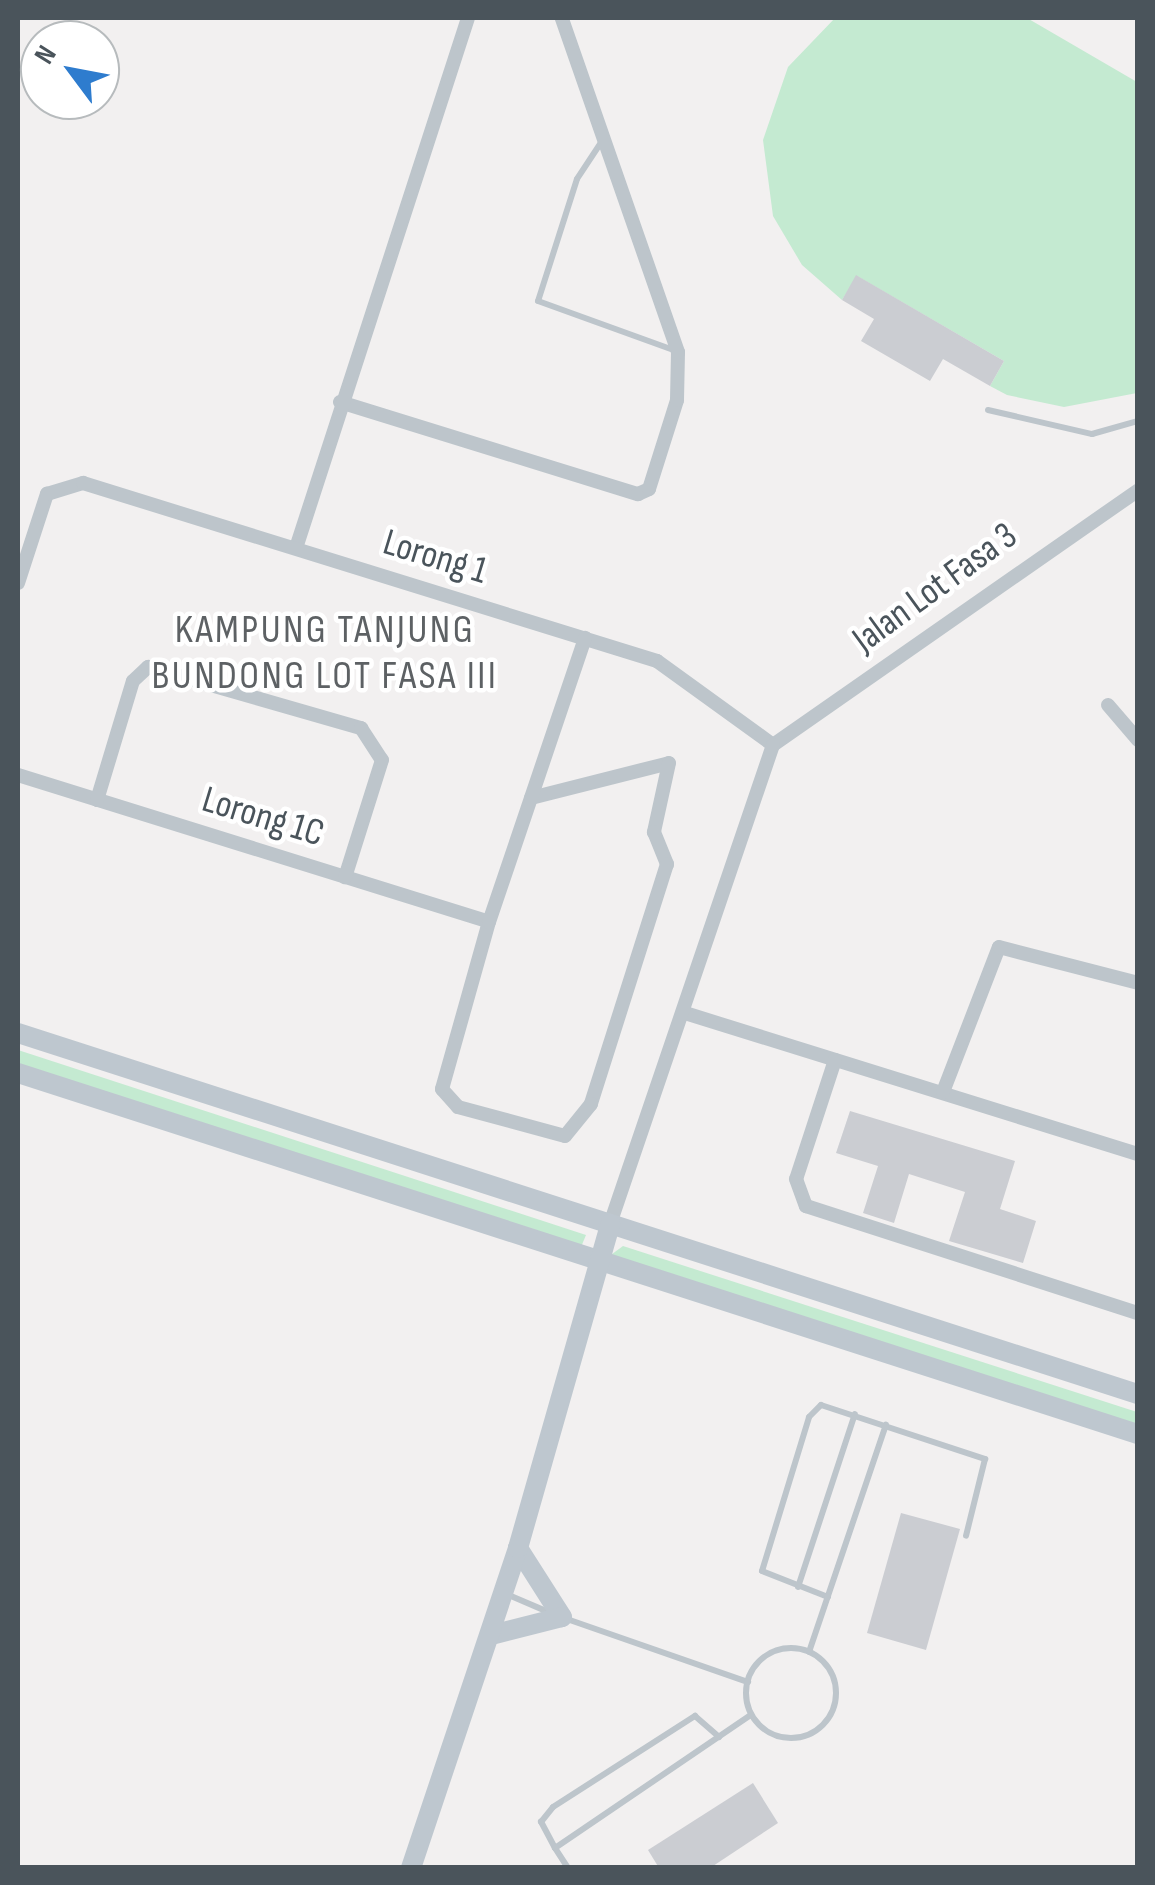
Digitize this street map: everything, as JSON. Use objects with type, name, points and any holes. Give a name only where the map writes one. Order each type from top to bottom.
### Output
[{"type":"main road","points":[[18,1034],[1138,1394]]},
{"type":"main road","points":[[18,1074],[599,1264],[1138,1434]]},
{"type":"main road","points":[[411,1868],[518,1548],[610,1224]]},
{"type":"main road","points":[[490,1635],[562,1618],[518,1548]]},
{"type":"street","points":[[296,548],[340,402],[468,18]]},
{"type":"street","points":[[340,402],[642,495],[677,400],[678,352],[606,134],[562,18]]},
{"type":"street","name":"Lorong 1","points":[[18,583],[56,486],[84,483],[657,661],[773,745]]},
{"type":"street","name":"Jalan Lot Fasa 3","points":[[773,745],[1138,490]]},
{"type":"street","points":[[532,798],[669,763],[654,832],[667,864],[591,1104],[572,1134],[444,1096],[489,922],[585,638]]},
{"type":"street","points":[[96,800],[134,681],[148,667],[361,728],[382,760],[346,877]]},
{"type":"street","points":[[1108,705],[1138,740]]},
{"type":"street","points":[[610,1224],[685,1013],[773,745]]},
{"type":"street","name":"Lorong 1C","points":[[18,775],[489,922]]},
{"type":"street","points":[[943,1092],[999,947],[1018,945],[1134,984],[1138,1002]]},
{"type":"street","points":[[685,1013],[1138,1154]]},
{"type":"street","points":[[835,1060],[796,1179],[811,1210],[1138,1313]]},
{"type":"lane","points":[[606,134],[577,179],[537,298],[548,312],[678,352]]},
{"type":"lane","points":[[988,410],[1092,434],[1138,421]]},
{"type":"lane","points":[[828,1597],[762,1571],[809,1417],[820,1404],[985,1459],[966,1536]]},
{"type":"lane","points":[[798,1587],[855,1414]]},
{"type":"lane","points":[[810,1652],[886,1425]]},
{"type":"lane","points":[[504,1593],[562,1618],[748,1682]]},
{"type":"lane","points":[[774,1651],[810,1652],[835,1682],[822,1726],[789,1739],[751,1715],[748,1682],[774,1651]]},
{"type":"lane","points":[[555,1848],[751,1715]]},
{"type":"lane","points":[[568,1868],[542,1822],[553,1807],[695,1716],[718,1736]]},
{"type":"green space","points":[[835,18],[1027,18],[1137,82],[1137,393],[1064,407],[1007,395],[990,386],[1004,361],[857,276],[842,300],[802,265],[773,216],[763,140],[788,67]]},
{"type":"green space","points":[[18,1050],[586,1235],[579,1252],[18,1071]]},
{"type":"green space","points":[[623,1246],[1137,1412],[1137,1433],[604,1260]]},
{"type":"building","points":[[856,275],[1004,361],[990,386],[943,359],[930,381],[861,341],[874,319],[842,300]]},
{"type":"building","points":[[850,1111],[1015,1161],[1000,1209],[1036,1221],[1023,1263],[949,1241],[965,1192],[909,1174],[894,1223],[863,1213],[878,1166],[836,1153]]},
{"type":"building","points":[[901,1513],[960,1529],[926,1650],[867,1633]]},
{"type":"building","points":[[753,1783],[778,1823],[710,1868],[659,1868],[648,1850]]},
{"type":"district","name":"KAMPUNG TANJUNG BUNDONG LOT FASA III","points":[[325,653]]}]
